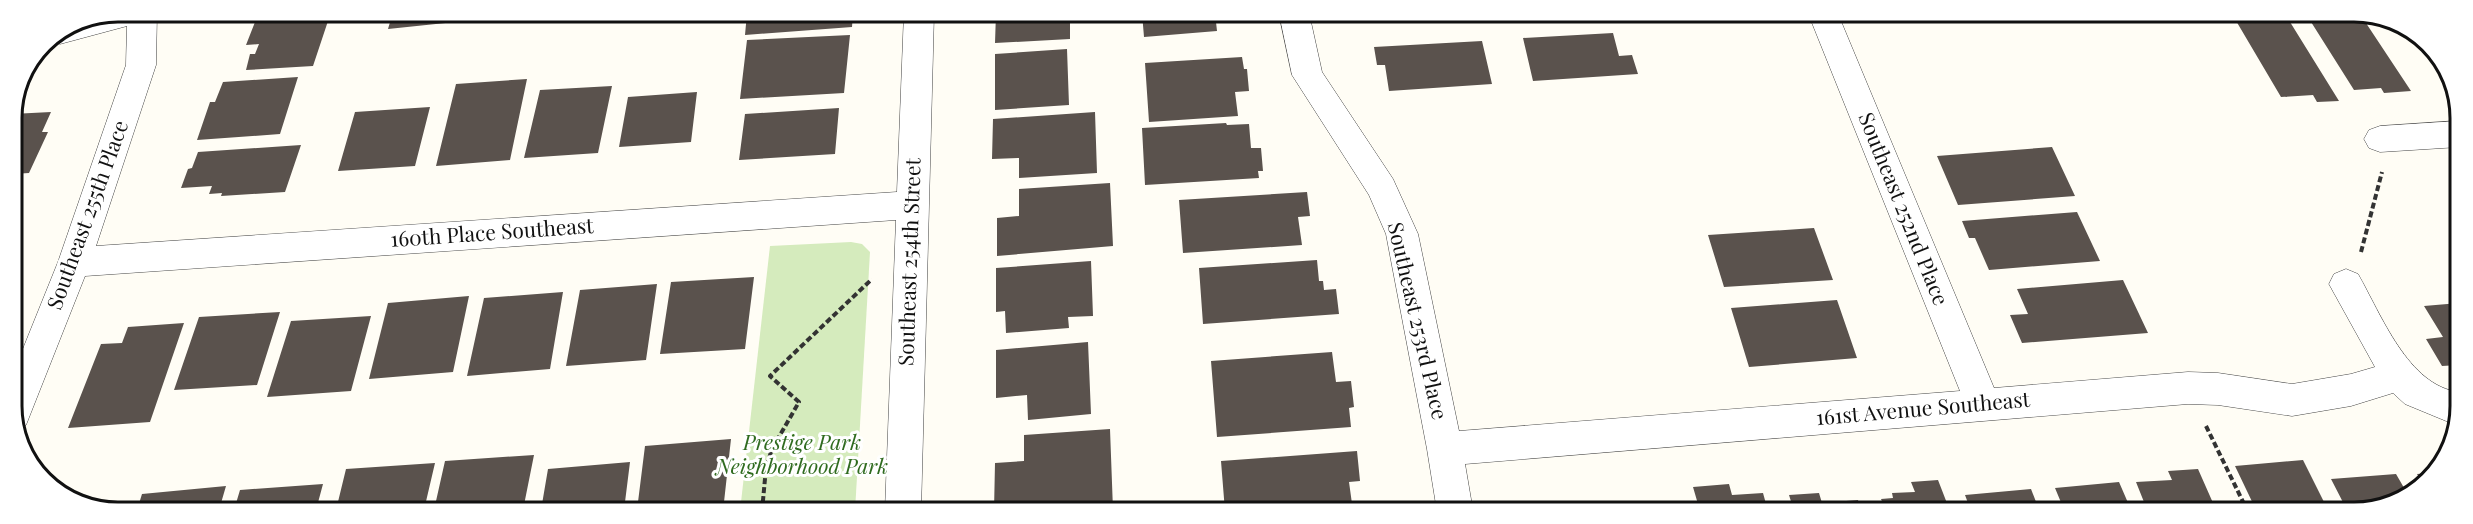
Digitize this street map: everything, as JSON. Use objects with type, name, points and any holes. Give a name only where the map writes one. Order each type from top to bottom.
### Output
[{"type":"street","name":"Southeast 255th Place","points":[[23,391],[74,262],[141,65],[140,23]]},
{"type":"street","name":"Southeast 254th Street","points":[[903,502],[919,23]]},
{"type":"street","name":"Southeast 253rd Place","points":[[1295,23],[1299,48],[1307,75],[1382,188],[1402,234],[1454,502]]},
{"type":"street","name":"Southeast 252nd Place","points":[[1827,23],[1983,404]]},
{"type":"street","points":[[2380,140],[2450,135]]},
{"type":"street","name":"160th Place Southeast","points":[[74,262],[911,204]]},
{"type":"street","points":[[2346,284],[2398,376],[2417,393],[2450,407]]},
{"type":"street","name":"161st Avenue Southeast","points":[[1445,449],[2188,388],[2218,389],[2292,400],[2351,390],[2398,376]]},
{"type":"path","points":[[2346,284],[2354,282],[2385,159],[2380,140]]},
{"type":"path","points":[[763,502],[766,468],[772,449],[799,402],[770,376],[876,275]]},
{"type":"path","points":[[2188,388],[2242,502]]},
{"type":"green space","name":"Prestige Park Neighborhood Park","points":[[851,242],[862,244],[870,252],[856,502],[741,502],[770,246]]},
{"type":"building","points":[[255,23],[327,23],[313,66],[246,70],[250,54],[255,54],[259,44],[246,45]]},
{"type":"building","points":[[390,23],[445,23],[388,29]]},
{"type":"building","points":[[746,23],[852,23],[852,27],[745,35]]},
{"type":"building","points":[[996,23],[1070,23],[1070,39],[995,43]]},
{"type":"building","points":[[1143,23],[1216,23],[1217,31],[1144,37]]},
{"type":"building","points":[[2237,23],[2291,23],[2339,101],[2317,102],[2313,95],[2281,97]]},
{"type":"building","points":[[2312,23],[2366,24],[2411,91],[2384,93],[2381,88],[2354,90]]},
{"type":"building","points":[[1613,33],[1619,56],[1632,55],[1638,74],[1533,81],[1523,38]]},
{"type":"building","points":[[850,35],[844,93],[740,99],[747,40]]},
{"type":"building","points":[[1482,41],[1492,84],[1389,91],[1385,65],[1377,65],[1374,47]]},
{"type":"building","points":[[1067,49],[1069,105],[995,110],[995,54]]},
{"type":"building","points":[[1242,57],[1244,69],[1247,69],[1249,91],[1235,92],[1238,116],[1149,122],[1145,63]]},
{"type":"building","points":[[298,77],[280,134],[197,140],[210,102],[215,102],[223,82]]},
{"type":"building","points":[[527,79],[510,160],[436,166],[456,84]]},
{"type":"building","points":[[612,86],[598,153],[524,158],[540,90]]},
{"type":"building","points":[[697,92],[691,142],[619,147],[628,97]]},
{"type":"building","points":[[430,107],[415,166],[338,171],[355,112]]},
{"type":"building","points":[[839,108],[835,154],[739,160],[745,114]]},
{"type":"building","points":[[51,112],[42,132],[48,132],[29,173],[23,173],[23,113]]},
{"type":"building","points":[[1095,112],[1097,173],[1019,178],[1019,158],[992,159],[993,119]]},
{"type":"building","points":[[1226,123],[1227,125],[1249,124],[1251,148],[1261,148],[1263,171],[1258,171],[1259,178],[1145,185],[1142,128]]},
{"type":"building","points":[[301,145],[285,192],[221,196],[222,193],[209,194],[212,186],[181,188],[198,152]]},
{"type":"building","points":[[2052,147],[2075,196],[1958,205],[1937,156]]},
{"type":"building","points":[[1110,183],[1113,246],[997,256],[997,218],[1019,216],[1019,189]]},
{"type":"building","points":[[1307,192],[1310,216],[1298,217],[1302,245],[1183,253],[1179,200]]},
{"type":"building","points":[[2077,212],[2100,261],[1989,270],[1975,238],[1969,238],[1962,221]]},
{"type":"building","points":[[1814,228],[1833,280],[1724,287],[1708,235]]},
{"type":"building","points":[[1317,260],[1319,281],[1323,281],[1324,290],[1336,289],[1339,314],[1203,324],[1199,268]]},
{"type":"building","points":[[1091,261],[1093,316],[1068,317],[1069,328],[1006,333],[1005,311],[996,312],[996,268]]},
{"type":"building","points":[[754,277],[745,349],[660,354],[671,282]]},
{"type":"building","points":[[2123,280],[2148,333],[2022,343],[2010,315],[2028,314],[2017,289]]},
{"type":"building","points":[[657,284],[646,360],[566,366],[580,290]]},
{"type":"building","points":[[563,292],[550,369],[467,376],[484,298]]},
{"type":"building","points":[[469,296],[453,372],[369,379],[388,303]]},
{"type":"building","points":[[1837,300],[1857,358],[1749,367],[1731,308]]},
{"type":"building","points":[[2450,304],[2450,366],[2442,366],[2426,339],[2443,337],[2424,306]]},
{"type":"building","points":[[280,312],[257,385],[174,390],[199,317]]},
{"type":"building","points":[[371,316],[351,391],[267,397],[291,321]]},
{"type":"building","points":[[184,323],[150,422],[68,428],[101,344],[122,343],[128,327]]},
{"type":"building","points":[[1088,342],[1091,414],[1028,420],[1027,395],[996,398],[996,350]]},
{"type":"building","points":[[1332,352],[1336,382],[1351,381],[1354,407],[1349,408],[1351,427],[1217,437],[1211,361]]},
{"type":"building","points":[[1110,429],[1113,502],[994,502],[995,463],[1024,461],[1024,435]]},
{"type":"building","points":[[731,439],[724,502],[638,502],[645,446]]},
{"type":"building","points":[[1357,451],[1360,481],[1349,482],[1352,502],[1224,502],[1221,461]]},
{"type":"building","points":[[534,455],[525,502],[436,502],[445,461]]},
{"type":"building","points":[[2303,460],[2324,502],[2252,502],[2235,466]]},
{"type":"building","points":[[630,462],[625,502],[542,502],[548,469]]},
{"type":"building","points":[[435,463],[426,502],[338,502],[346,469]]},
{"type":"building","points":[[2198,469],[2213,502],[2144,502],[2136,482],[2172,480],[2168,471]]},
{"type":"building","points":[[2396,474],[2404,487],[2373,500],[2343,502],[2331,479]]},
{"type":"building","points":[[1938,480],[1947,502],[1882,502],[1881,499],[1893,498],[1892,493],[1915,492],[1911,482]]},
{"type":"building","points":[[2119,482],[2128,502],[2061,502],[2055,488]]},
{"type":"building","points":[[323,484],[318,502],[236,502],[240,490]]},
{"type":"building","points":[[1729,484],[1732,495],[1763,493],[1766,502],[1697,502],[1693,487]]},
{"type":"building","points":[[226,486],[221,502],[140,502],[142,494]]},
{"type":"building","points":[[2031,489],[2036,502],[1968,502],[1965,495]]},
{"type":"building","points":[[1819,493],[1822,502],[1791,502],[1789,495]]},
{"type":"building","points":[[1858,500],[1859,502],[1834,502]]}]
